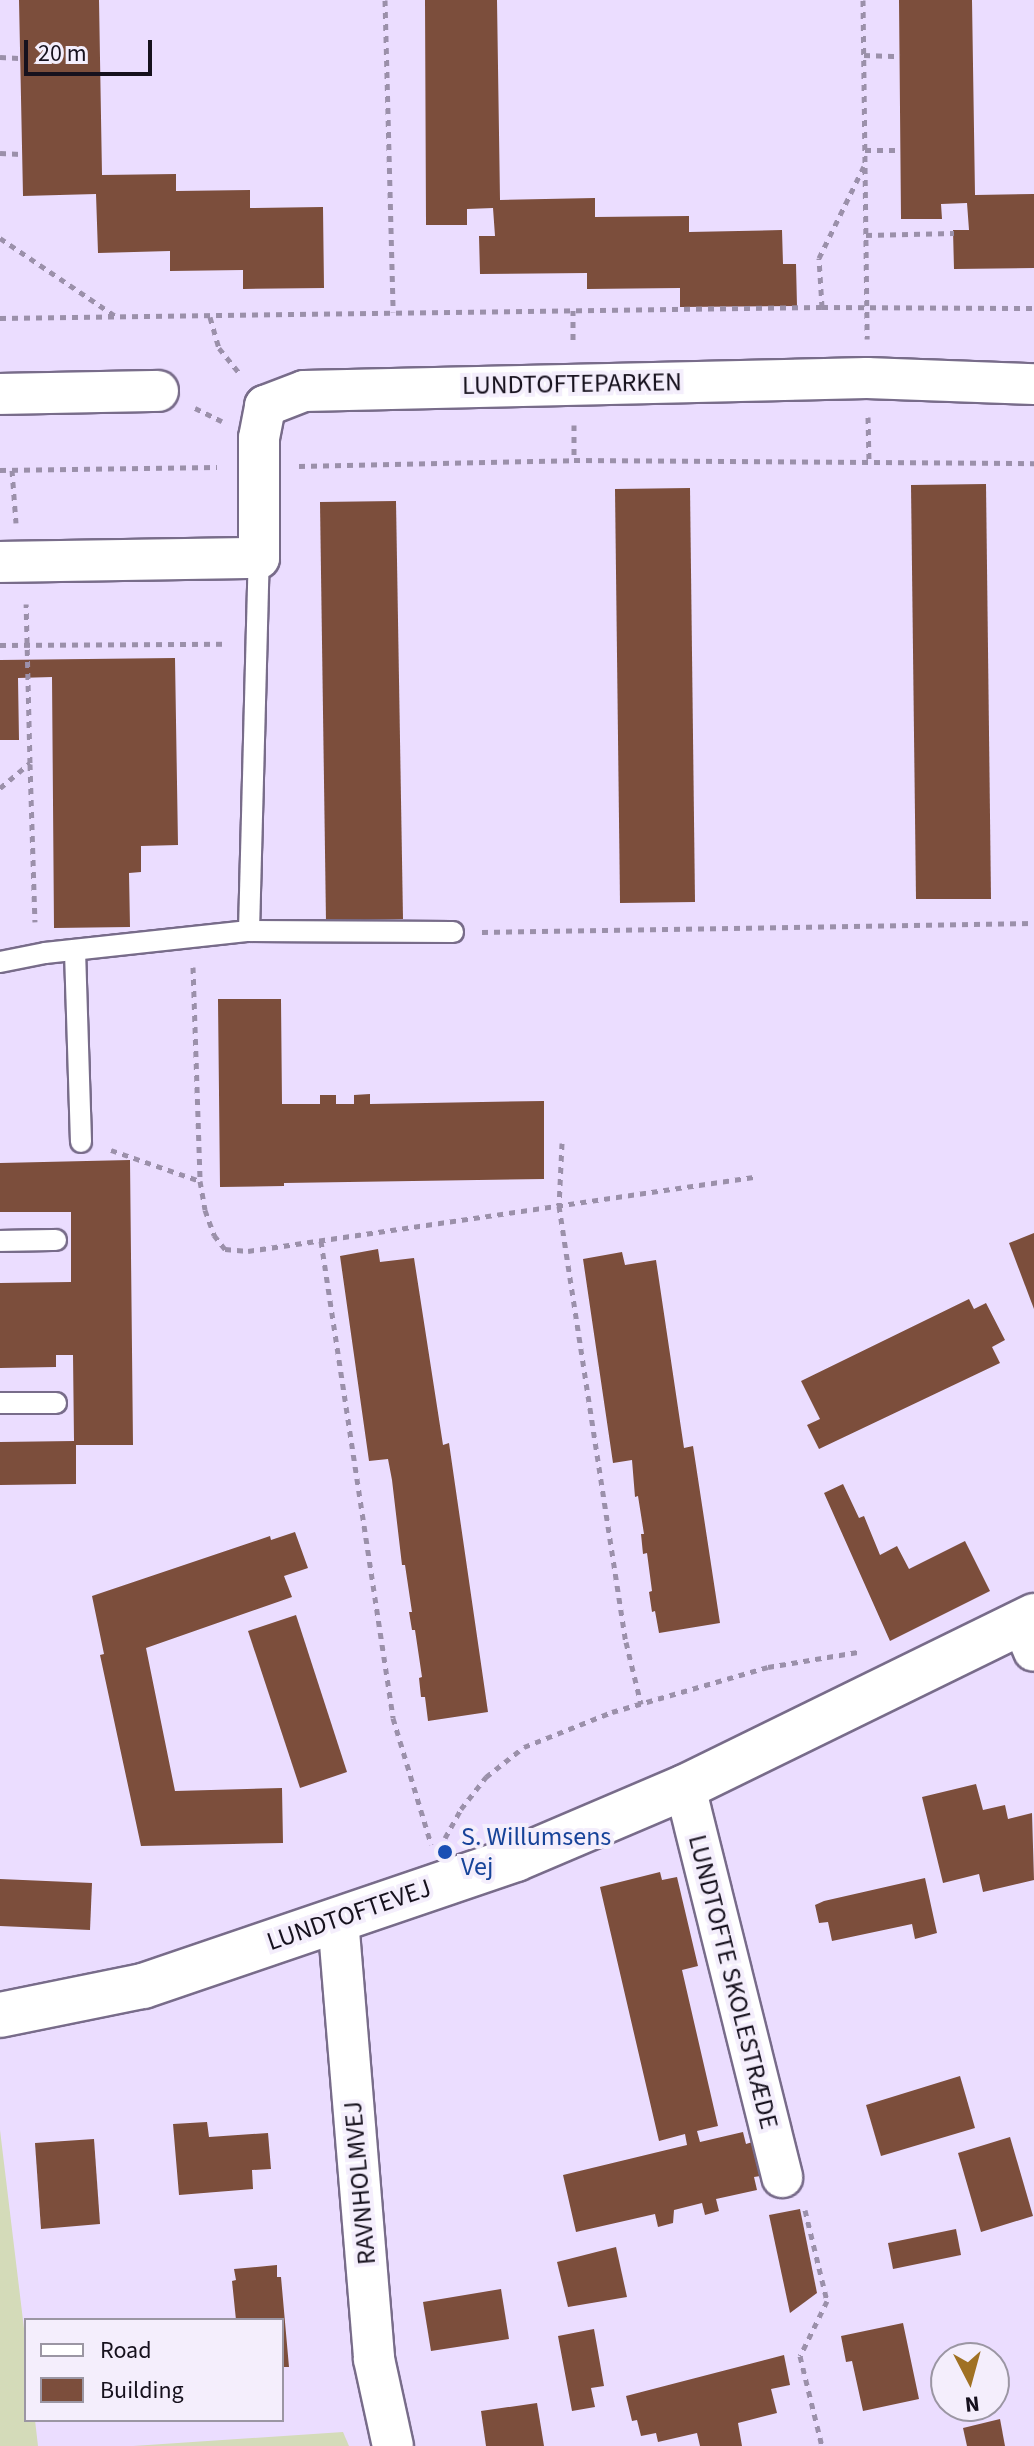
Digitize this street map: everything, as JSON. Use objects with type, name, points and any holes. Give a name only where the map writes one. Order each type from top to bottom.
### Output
[{"type":"street","name":"LUNDTOFTEPARKEN","points":[[261,437],[304,391],[867,378],[1034,384]]},
{"type":"street","points":[[0,394],[158,391]]},
{"type":"street","points":[[0,562],[259,558],[261,437]]},
{"type":"street","name":"LUNDTOFTEVEJ","points":[[0,2015],[143,1986],[338,1919],[440,1870],[516,1859],[685,1787],[1030,1630]]},
{"type":"street","name":"LUNDTOFTE SKOLESTRÆDE","points":[[685,1787],[782,2177]]},
{"type":"street","name":"RAVNHOLMVEJ","points":[[338,1919],[374,2359],[393,2446]]},
{"type":"lane","points":[[249,931],[259,558]]},
{"type":"lane","points":[[0,962],[249,931],[453,932]]},
{"type":"lane","points":[[75,951],[81,1142]]},
{"type":"lane","points":[[0,1241],[56,1240]]},
{"type":"lane","points":[[0,1403],[56,1403]]},
{"type":"path","points":[[385,0],[393,312]]},
{"type":"path","points":[[863,0],[866,307]]},
{"type":"path","points":[[864,55],[900,56]]},
{"type":"path","points":[[0,57],[19,58]]},
{"type":"path","points":[[865,150],[900,150]]},
{"type":"path","points":[[0,153],[21,154]]},
{"type":"path","points":[[822,307],[819,258],[865,165]]},
{"type":"path","points":[[866,235],[954,233]]},
{"type":"path","points":[[0,238],[118,318]]},
{"type":"path","points":[[0,318],[822,307],[1034,308]]},
{"type":"path","points":[[209,316],[219,348],[261,437]]},
{"type":"path","points":[[158,391],[261,437]]},
{"type":"path","points":[[0,470],[261,437],[574,460],[1034,463]]},
{"type":"path","points":[[0,645],[256,644]]},
{"type":"path","points":[[30,645],[35,927]]},
{"type":"path","points":[[0,788],[30,763]]},
{"type":"path","points":[[453,932],[1034,923]]},
{"type":"path","points":[[194,970],[200,1181],[205,1210],[214,1235],[225,1249],[236,1253],[754,1177]]},
{"type":"path","points":[[81,1142],[132,1155],[200,1181]]},
{"type":"path","points":[[562,1143],[559,1206],[626,1642],[641,1704]]},
{"type":"path","points":[[321,1241],[393,1718],[400,1752],[440,1870]]},
{"type":"path","points":[[440,1870],[461,1809],[486,1777],[524,1747],[641,1704],[768,1667],[832,1653],[870,1651]]},
{"type":"path","points":[[782,2177],[785,2190],[802,2200],[827,2301],[800,2356],[822,2446]]},
{"type":"green space","points":[[0,2130],[24,2328],[24,2422],[35,2422],[38,2446],[0,2446]]},
{"type":"green space","points":[[343,2432],[349,2446],[133,2446]]},
{"type":"building","points":[[19,0],[99,0],[102,175],[176,174],[176,191],[250,190],[250,208],[323,207],[324,288],[243,289],[243,270],[170,271],[170,251],[98,253],[96,194],[23,196]]},
{"type":"building","points":[[425,0],[497,0],[500,200],[595,198],[595,217],[689,216],[689,232],[782,230],[783,264],[796,264],[797,306],[680,307],[680,288],[587,289],[587,273],[480,274],[479,236],[495,236],[493,208],[467,209],[467,225],[426,225]]},
{"type":"building","points":[[899,0],[972,0],[975,195],[1034,194],[1034,268],[954,269],[953,230],[969,230],[967,203],[941,204],[942,219],[901,219]]},
{"type":"building","points":[[986,484],[991,899],[916,899],[911,485]]},
{"type":"building","points":[[690,488],[695,902],[620,903],[615,489]]},
{"type":"building","points":[[396,501],[403,919],[326,921],[320,502]]},
{"type":"building","points":[[175,658],[178,845],[141,846],[141,872],[129,873],[130,927],[54,928],[52,677],[18,678],[19,740],[0,740],[0,660]]},
{"type":"building","points":[[218,999],[281,999],[282,1104],[320,1104],[320,1095],[336,1095],[336,1104],[354,1104],[354,1095],[370,1094],[370,1104],[544,1101],[544,1179],[284,1183],[284,1186],[220,1187]]},
{"type":"building","points":[[130,1160],[133,1445],[76,1445],[76,1484],[0,1485],[0,1442],[74,1441],[73,1355],[56,1355],[56,1367],[0,1368],[0,1283],[71,1282],[71,1212],[0,1212],[0,1163]]},
{"type":"building","points":[[1034,1233],[1034,1309],[1009,1243]]},
{"type":"building","points":[[378,1249],[380,1262],[414,1258],[443,1445],[449,1443],[488,1712],[428,1721],[425,1697],[421,1697],[419,1678],[422,1677],[409,1612],[412,1612],[405,1565],[402,1565],[392,1480],[388,1459],[369,1461],[340,1256]]},
{"type":"building","points":[[622,1252],[625,1265],[656,1260],[684,1448],[693,1446],[720,1623],[659,1633],[655,1611],[652,1612],[647,1553],[643,1554],[641,1534],[644,1534],[638,1496],[635,1497],[632,1460],[613,1463],[583,1259]]},
{"type":"building","points":[[969,1299],[974,1309],[986,1303],[1005,1340],[992,1347],[1000,1363],[819,1449],[807,1425],[820,1419],[801,1381]]},
{"type":"building","points":[[843,1484],[859,1518],[864,1516],[880,1555],[897,1546],[909,1569],[965,1541],[990,1591],[890,1641],[824,1493]]},
{"type":"building","points":[[295,1532],[308,1568],[284,1576],[292,1597],[146,1648],[175,1791],[282,1788],[283,1843],[141,1846],[100,1655],[104,1654],[92,1596],[270,1536],[271,1540]]},
{"type":"building","points":[[296,1615],[347,1772],[300,1788],[248,1631]]},
{"type":"building","points":[[976,1784],[983,1810],[1005,1805],[1008,1819],[1032,1813],[1034,1880],[983,1892],[979,1874],[943,1883],[922,1797]]},
{"type":"building","points":[[660,1872],[662,1880],[677,1877],[698,1966],[682,1970],[718,2126],[697,2131],[700,2142],[743,2132],[746,2144],[759,2140],[767,2175],[754,2177],[757,2190],[716,2199],[719,2211],[705,2215],[702,2203],[674,2210],[673,2223],[658,2227],[655,2214],[576,2232],[563,2175],[687,2145],[685,2134],[659,2141],[600,1887]]},
{"type":"building","points":[[925,1878],[937,1933],[915,1939],[912,1924],[832,1941],[828,1922],[819,1923],[815,1905],[824,1901]]},
{"type":"building","points":[[0,1879],[92,1883],[90,1930],[0,1926]]},
{"type":"building","points":[[960,2076],[975,2128],[881,2156],[866,2105]]},
{"type":"building","points":[[207,2122],[209,2137],[268,2133],[271,2169],[252,2170],[253,2189],[179,2195],[173,2124]]},
{"type":"building","points":[[1010,2137],[1033,2216],[981,2232],[958,2153]]},
{"type":"building","points":[[94,2139],[100,2224],[41,2229],[35,2143]]},
{"type":"building","points":[[800,2209],[817,2293],[790,2313],[769,2215]]},
{"type":"building","points":[[956,2229],[961,2255],[893,2269],[888,2243]]},
{"type":"building","points":[[616,2247],[627,2297],[568,2307],[557,2262]]},
{"type":"building","points":[[277,2265],[277,2277],[281,2277],[289,2367],[284,2367],[284,2318],[236,2318],[232,2281],[236,2280],[234,2269]]},
{"type":"building","points":[[501,2289],[509,2339],[431,2351],[423,2302]]},
{"type":"building","points":[[903,2323],[919,2399],[863,2411],[852,2361],[846,2362],[841,2336]]},
{"type":"building","points":[[594,2329],[604,2386],[591,2388],[595,2407],[572,2411],[558,2336]]},
{"type":"building","points":[[784,2355],[790,2385],[771,2389],[777,2413],[738,2423],[742,2446],[700,2446],[697,2433],[658,2442],[656,2433],[641,2436],[637,2420],[632,2421],[626,2396]]},
{"type":"building","points":[[537,2403],[544,2446],[486,2446],[481,2411]]},
{"type":"building","points":[[1001,2422],[1005,2446],[967,2446],[963,2428]]},
{"type":"place","name":"S. Willumsens Vej","points":[[445,1852]]}]
